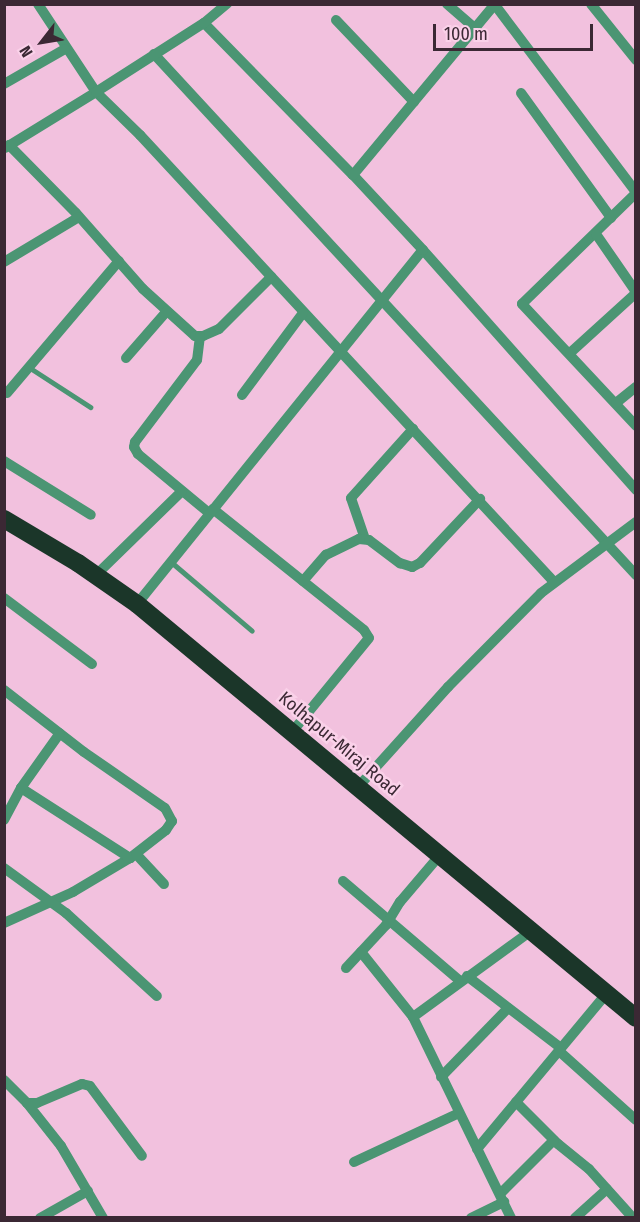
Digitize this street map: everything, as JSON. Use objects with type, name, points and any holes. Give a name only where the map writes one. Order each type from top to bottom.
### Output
[{"type":"highway","name":"Kolhapur-Miraj Road","points":[[4,519],[96,575],[137,604],[635,1016]]},
{"type":"street","points":[[38,4],[65,49],[96,92],[140,135],[338,352],[480,499],[554,582]]},
{"type":"street","points":[[227,4],[204,23],[7,147],[79,217],[118,261],[188,332],[200,336],[219,329],[271,277]]},
{"type":"street","points":[[447,4],[475,28]]},
{"type":"street","points":[[591,4],[636,60]]},
{"type":"street","points":[[353,175],[495,5],[636,193],[522,304],[636,426]]},
{"type":"street","points":[[336,20],[414,102]]},
{"type":"street","points":[[204,23],[423,250],[636,490]]},
{"type":"street","points":[[4,84],[65,49]]},
{"type":"street","points":[[154,54],[380,302],[636,574]]},
{"type":"street","points":[[521,93],[611,218]]},
{"type":"street","points":[[4,262],[79,217]]},
{"type":"street","points":[[570,353],[636,292],[596,234]]},
{"type":"street","points":[[137,604],[338,352],[423,250]]},
{"type":"street","points":[[5,395],[118,261]]},
{"type":"street","points":[[126,358],[167,312]]},
{"type":"street","points":[[242,395],[303,313]]},
{"type":"street","points":[[200,336],[197,360],[135,442],[134,447],[138,454],[182,491],[303,581],[364,630],[369,638],[292,732]]},
{"type":"street","points":[[616,403],[636,387]]},
{"type":"street","points":[[364,539],[351,498],[413,429]]},
{"type":"street","points":[[4,461],[91,515]]},
{"type":"street","points":[[96,575],[182,491]]},
{"type":"street","points":[[303,581],[331,551],[364,539],[374,543],[399,564],[412,567],[420,563],[480,499]]},
{"type":"street","points":[[358,787],[447,687],[554,582],[636,522]]},
{"type":"street","points":[[4,598],[92,664]]},
{"type":"street","points":[[4,690],[169,812],[171,825],[133,856],[51,902],[4,923]]},
{"type":"street","points":[[4,820],[21,788],[60,733]]},
{"type":"street","points":[[21,788],[133,856],[164,884]]},
{"type":"street","points":[[346,968],[389,920],[400,902],[440,855]]},
{"type":"street","points":[[4,868],[51,902],[158,996]]},
{"type":"street","points":[[344,881],[389,920],[464,978],[508,1008],[560,1050],[636,1120]]},
{"type":"street","points":[[413,1017],[531,931]]},
{"type":"street","points":[[361,952],[413,1017],[512,1218]]},
{"type":"street","points":[[477,1149],[607,993]]},
{"type":"street","points":[[441,1077],[508,1008]]},
{"type":"street","points":[[4,1080],[27,1103],[61,1146],[103,1218]]},
{"type":"street","points":[[27,1103],[37,1103],[82,1084],[90,1086],[142,1156]]},
{"type":"street","points":[[516,1102],[554,1140],[589,1169],[633,1218]]},
{"type":"street","points":[[354,1162],[459,1113]]},
{"type":"street","points":[[471,1218],[502,1198],[554,1140]]},
{"type":"street","points":[[575,1218],[607,1189]]},
{"type":"street","points":[[40,1218],[88,1191]]},
{"type":"lane","points":[[30,368],[90,407]]},
{"type":"lane","points":[[171,562],[252,631]]}]
